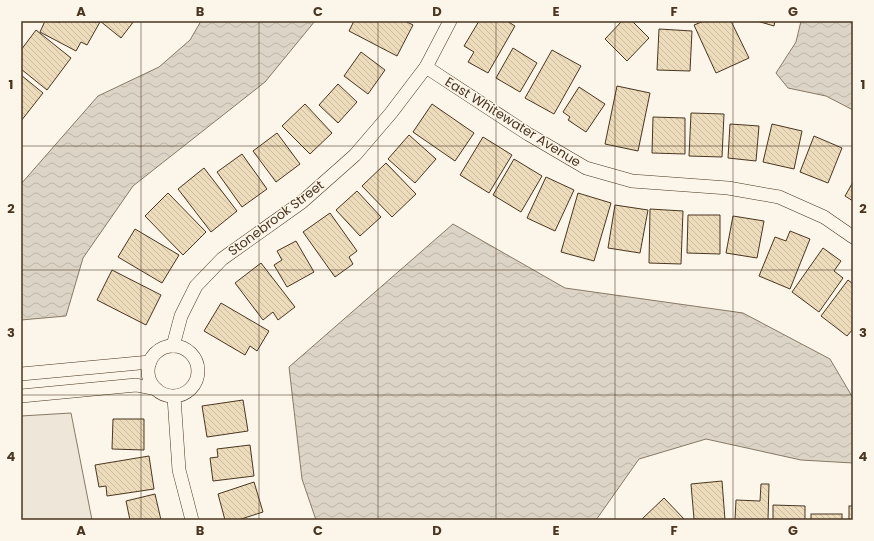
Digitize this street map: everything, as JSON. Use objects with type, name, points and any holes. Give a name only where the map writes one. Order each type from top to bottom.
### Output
[{"type":"street","name":"Stonebrook Street","points":[[173,346],[180,316],[196,286],[222,259],[302,202],[355,155],[391,113],[426,67],[450,21]]},
{"type":"street","name":"East Whitewater Avenue","points":[[426,67],[528,134],[586,168],[632,181],[728,188],[779,197],[824,217],[853,237]]},
{"type":"street","points":[[173,346],[183,348],[191,353],[196,361],[198,371],[197,381],[192,389],[183,395],[174,397],[164,395],[156,389],[150,381],[148,372],[150,362],[155,354],[164,348],[173,346]]},
{"type":"street","points":[[21,374],[150,362]]},
{"type":"street","points":[[21,396],[136,385],[156,389]]},
{"type":"street","points":[[174,397],[179,470],[192,520]]},
{"type":"shaded area","points":[[71,413],[92,520],[21,520],[21,416]]},
{"type":"water","points":[[201,21],[315,21],[265,82],[133,186],[83,258],[66,316],[21,320],[21,184],[98,96],[159,67],[190,40]]},
{"type":"water","points":[[801,21],[853,21],[853,110],[826,96],[788,88],[776,73],[796,42]]},
{"type":"water","points":[[453,224],[565,288],[743,313],[830,359],[853,398],[853,463],[801,460],[706,439],[639,459],[596,520],[316,520],[302,479],[289,367]]},
{"type":"building","points":[[45,21],[100,22],[87,45],[81,42],[76,51],[40,32]]},
{"type":"building","points":[[100,21],[134,21],[121,38]]},
{"type":"building","points":[[354,21],[405,21],[413,25],[397,56],[349,31]]},
{"type":"building","points":[[479,21],[507,21],[515,26],[488,73],[468,62],[474,52],[464,46]]},
{"type":"building","points":[[622,21],[632,21],[649,38],[627,61],[605,39]]},
{"type":"building","points":[[704,21],[731,21],[749,58],[716,73],[694,25]]},
{"type":"building","points":[[757,21],[775,21],[774,26]]},
{"type":"building","points":[[659,29],[692,31],[690,71],[657,70]]},
{"type":"building","points":[[36,30],[71,58],[47,90],[21,69],[21,50]]},
{"type":"building","points":[[513,48],[537,63],[520,92],[496,78]]},
{"type":"building","points":[[552,50],[581,66],[554,114],[525,98]]},
{"type":"building","points":[[361,52],[385,70],[368,94],[344,76]]},
{"type":"building","points":[[21,75],[43,93],[21,121]]},
{"type":"building","points":[[338,84],[357,102],[338,123],[319,105]]},
{"type":"building","points":[[617,86],[650,93],[638,151],[605,144]]},
{"type":"building","points":[[579,87],[605,104],[586,132],[568,120],[570,117],[563,112]]},
{"type":"building","points":[[305,104],[332,133],[310,154],[282,126]]},
{"type":"building","points":[[432,104],[474,133],[455,161],[413,132]]},
{"type":"building","points":[[691,113],[724,114],[722,157],[689,156]]},
{"type":"building","points":[[653,117],[685,118],[685,154],[652,153]]},
{"type":"building","points":[[730,124],[759,126],[756,161],[728,158]]},
{"type":"building","points":[[772,124],[802,131],[794,169],[763,162]]},
{"type":"building","points":[[277,133],[300,164],[276,182],[253,151]]},
{"type":"building","points":[[409,135],[436,159],[415,183],[388,159]]},
{"type":"building","points":[[814,136],[842,148],[828,183],[800,172]]},
{"type":"building","points":[[483,137],[512,155],[489,193],[460,175]]},
{"type":"building","points":[[242,154],[267,189],[242,207],[217,172]]},
{"type":"building","points":[[514,159],[542,176],[521,212],[493,195]]},
{"type":"building","points":[[386,163],[416,194],[392,217],[362,186]]},
{"type":"building","points":[[204,168],[237,211],[211,232],[178,189]]},
{"type":"building","points":[[546,177],[574,190],[555,231],[527,218]]},
{"type":"building","points":[[853,182],[853,201],[845,196]]},
{"type":"building","points":[[357,191],[381,217],[360,236],[336,210]]},
{"type":"building","points":[[168,193],[206,232],[183,255],[145,216]]},
{"type":"building","points":[[578,193],[611,203],[594,261],[561,252]]},
{"type":"building","points":[[615,205],[648,210],[640,253],[608,248]]},
{"type":"building","points":[[650,209],[683,211],[681,264],[649,263]]},
{"type":"building","points":[[330,213],[357,251],[349,257],[353,264],[335,277],[303,232]]},
{"type":"building","points":[[688,215],[720,215],[720,254],[687,253]]},
{"type":"building","points":[[733,216],[764,221],[757,258],[726,253]]},
{"type":"building","points":[[135,229],[179,255],[162,283],[118,257]]},
{"type":"building","points":[[790,231],[810,239],[790,289],[759,276],[775,237],[786,241]]},
{"type":"building","points":[[296,241],[314,272],[287,287],[274,265],[282,260],[277,251]]},
{"type":"building","points":[[823,248],[841,261],[834,271],[843,278],[819,312],[792,292]]},
{"type":"building","points":[[261,263],[295,307],[278,320],[273,312],[263,320],[235,283]]},
{"type":"building","points":[[112,270],[161,295],[146,325],[97,300]]},
{"type":"building","points":[[848,280],[853,284],[853,329],[847,336],[821,316]]},
{"type":"building","points":[[221,303],[269,331],[257,351],[250,346],[245,355],[204,331]]},
{"type":"building","points":[[243,400],[248,431],[207,437],[202,406]]},
{"type":"building","points":[[113,419],[144,419],[144,450],[112,449]]},
{"type":"building","points":[[250,445],[254,476],[213,481],[210,458],[218,457],[217,449]]},
{"type":"building","points":[[149,456],[154,489],[107,496],[106,486],[99,487],[95,465]]},
{"type":"building","points":[[722,481],[725,520],[694,519],[691,484]]},
{"type":"building","points":[[254,482],[263,512],[238,520],[225,520],[218,494]]},
{"type":"building","points":[[761,484],[769,484],[768,520],[735,520],[736,500],[760,501]]},
{"type":"building","points":[[155,494],[161,520],[130,520],[126,501]]},
{"type":"building","points":[[664,498],[685,520],[642,520],[642,519]]},
{"type":"building","points":[[773,505],[805,506],[805,520],[773,520]]},
{"type":"building","points":[[849,506],[853,506],[853,520],[849,520]]},
{"type":"building","points":[[811,514],[842,514],[842,520],[811,520]]}]
